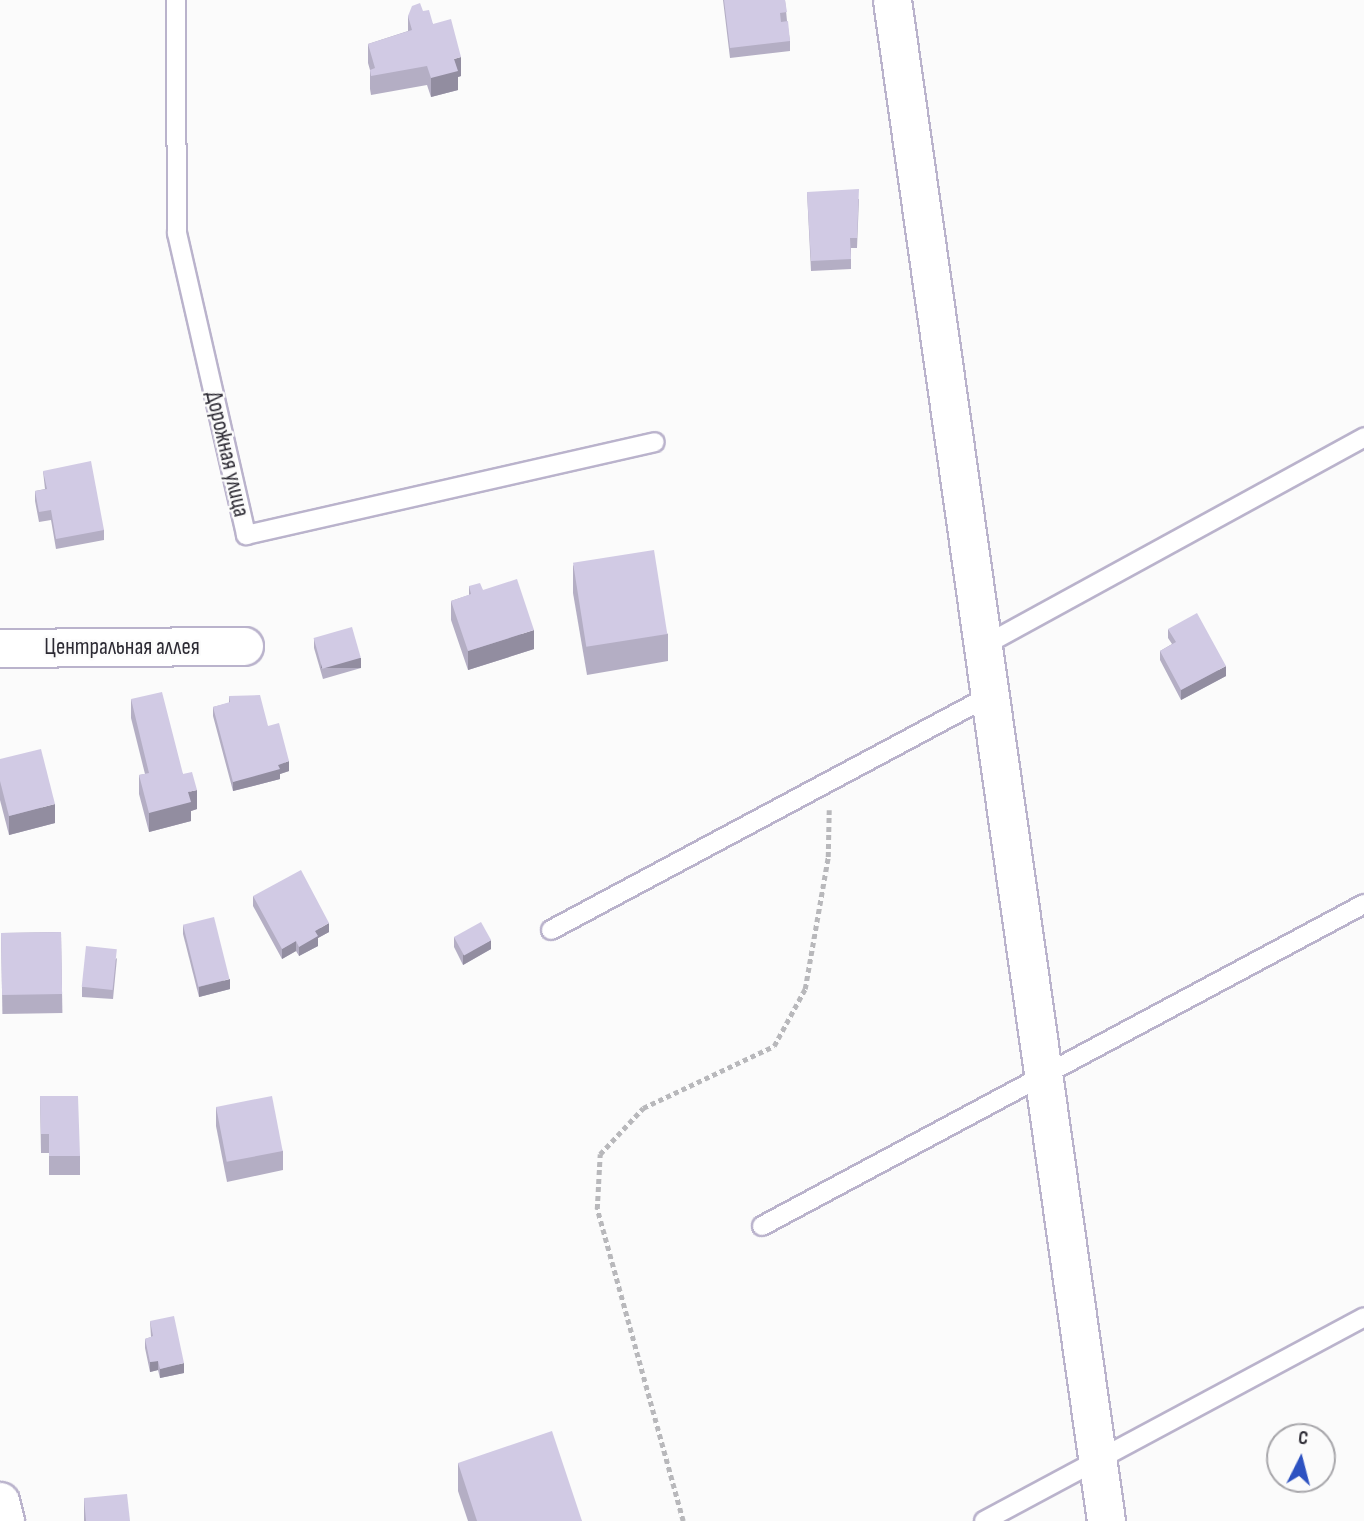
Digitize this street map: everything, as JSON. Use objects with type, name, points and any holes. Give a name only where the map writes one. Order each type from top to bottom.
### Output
[{"type":"street","points":[[892,0],[1106,1521]]},
{"type":"street","name":"Центральная аллея","points":[[0,648],[244,646]]},
{"type":"street","points":[[0,1501],[5,1521]]},
{"type":"lane","name":"Дорожная улица","points":[[176,0],[177,233],[246,535],[655,442]]},
{"type":"lane","points":[[983,646],[1364,437]]},
{"type":"lane","points":[[551,930],[990,696]]},
{"type":"lane","points":[[762,1226],[1364,904]]},
{"type":"lane","points":[[984,1521],[1364,1317]]},
{"type":"path","points":[[683,1521],[597,1209],[600,1154],[643,1108],[774,1046],[804,989],[828,857],[829,782]]},
{"type":"building","points":[[724,0],[785,0],[787,12],[780,13],[781,22],[788,21],[790,41],[730,48]]},
{"type":"building","points":[[420,3],[423,11],[429,10],[433,24],[451,19],[461,57],[454,59],[458,71],[431,78],[427,66],[371,76],[370,70],[375,68],[368,44],[412,30],[408,16],[412,6]]},
{"type":"building","points":[[859,189],[857,238],[850,238],[851,259],[811,261],[807,192]]},
{"type":"building","points":[[91,461],[104,530],[56,539],[51,510],[39,512],[35,491],[47,489],[43,471]]},
{"type":"building","points":[[654,550],[667,634],[586,647],[573,563]]},
{"type":"building","points":[[517,579],[534,630],[468,651],[451,601],[471,594],[469,586],[480,583],[483,590]]},
{"type":"building","points":[[1197,613],[1226,666],[1181,690],[1160,651],[1176,642],[1168,629]]},
{"type":"building","points":[[352,627],[361,658],[322,669],[314,638]]},
{"type":"building","points":[[162,692],[183,774],[192,772],[197,790],[188,792],[191,802],[149,813],[139,775],[149,773],[131,699]]},
{"type":"building","points":[[260,695],[268,726],[279,723],[289,761],[278,765],[280,769],[233,782],[213,707],[230,702],[229,696]]},
{"type":"building","points":[[41,749],[55,804],[9,816],[0,781],[0,759]]},
{"type":"building","points":[[301,870],[329,923],[315,931],[318,936],[299,947],[296,941],[282,949],[253,896]]},
{"type":"building","points":[[214,917],[229,979],[198,987],[183,925]]},
{"type":"building","points":[[481,922],[491,940],[464,955],[454,937]]},
{"type":"building","points":[[61,932],[62,994],[2,995],[1,933]]},
{"type":"building","points":[[86,946],[117,949],[113,990],[82,987]]},
{"type":"building","points":[[40,1096],[78,1096],[80,1156],[49,1156],[49,1134],[41,1134]]},
{"type":"building","points":[[272,1096],[283,1151],[227,1162],[216,1107]]},
{"type":"building","points":[[174,1316],[184,1363],[160,1369],[158,1361],[150,1362],[145,1339],[153,1336],[150,1321]]},
{"type":"building","points":[[552,1431],[582,1521],[477,1521],[458,1463]]},
{"type":"building","points":[[127,1494],[130,1521],[86,1521],[84,1498]]}]
